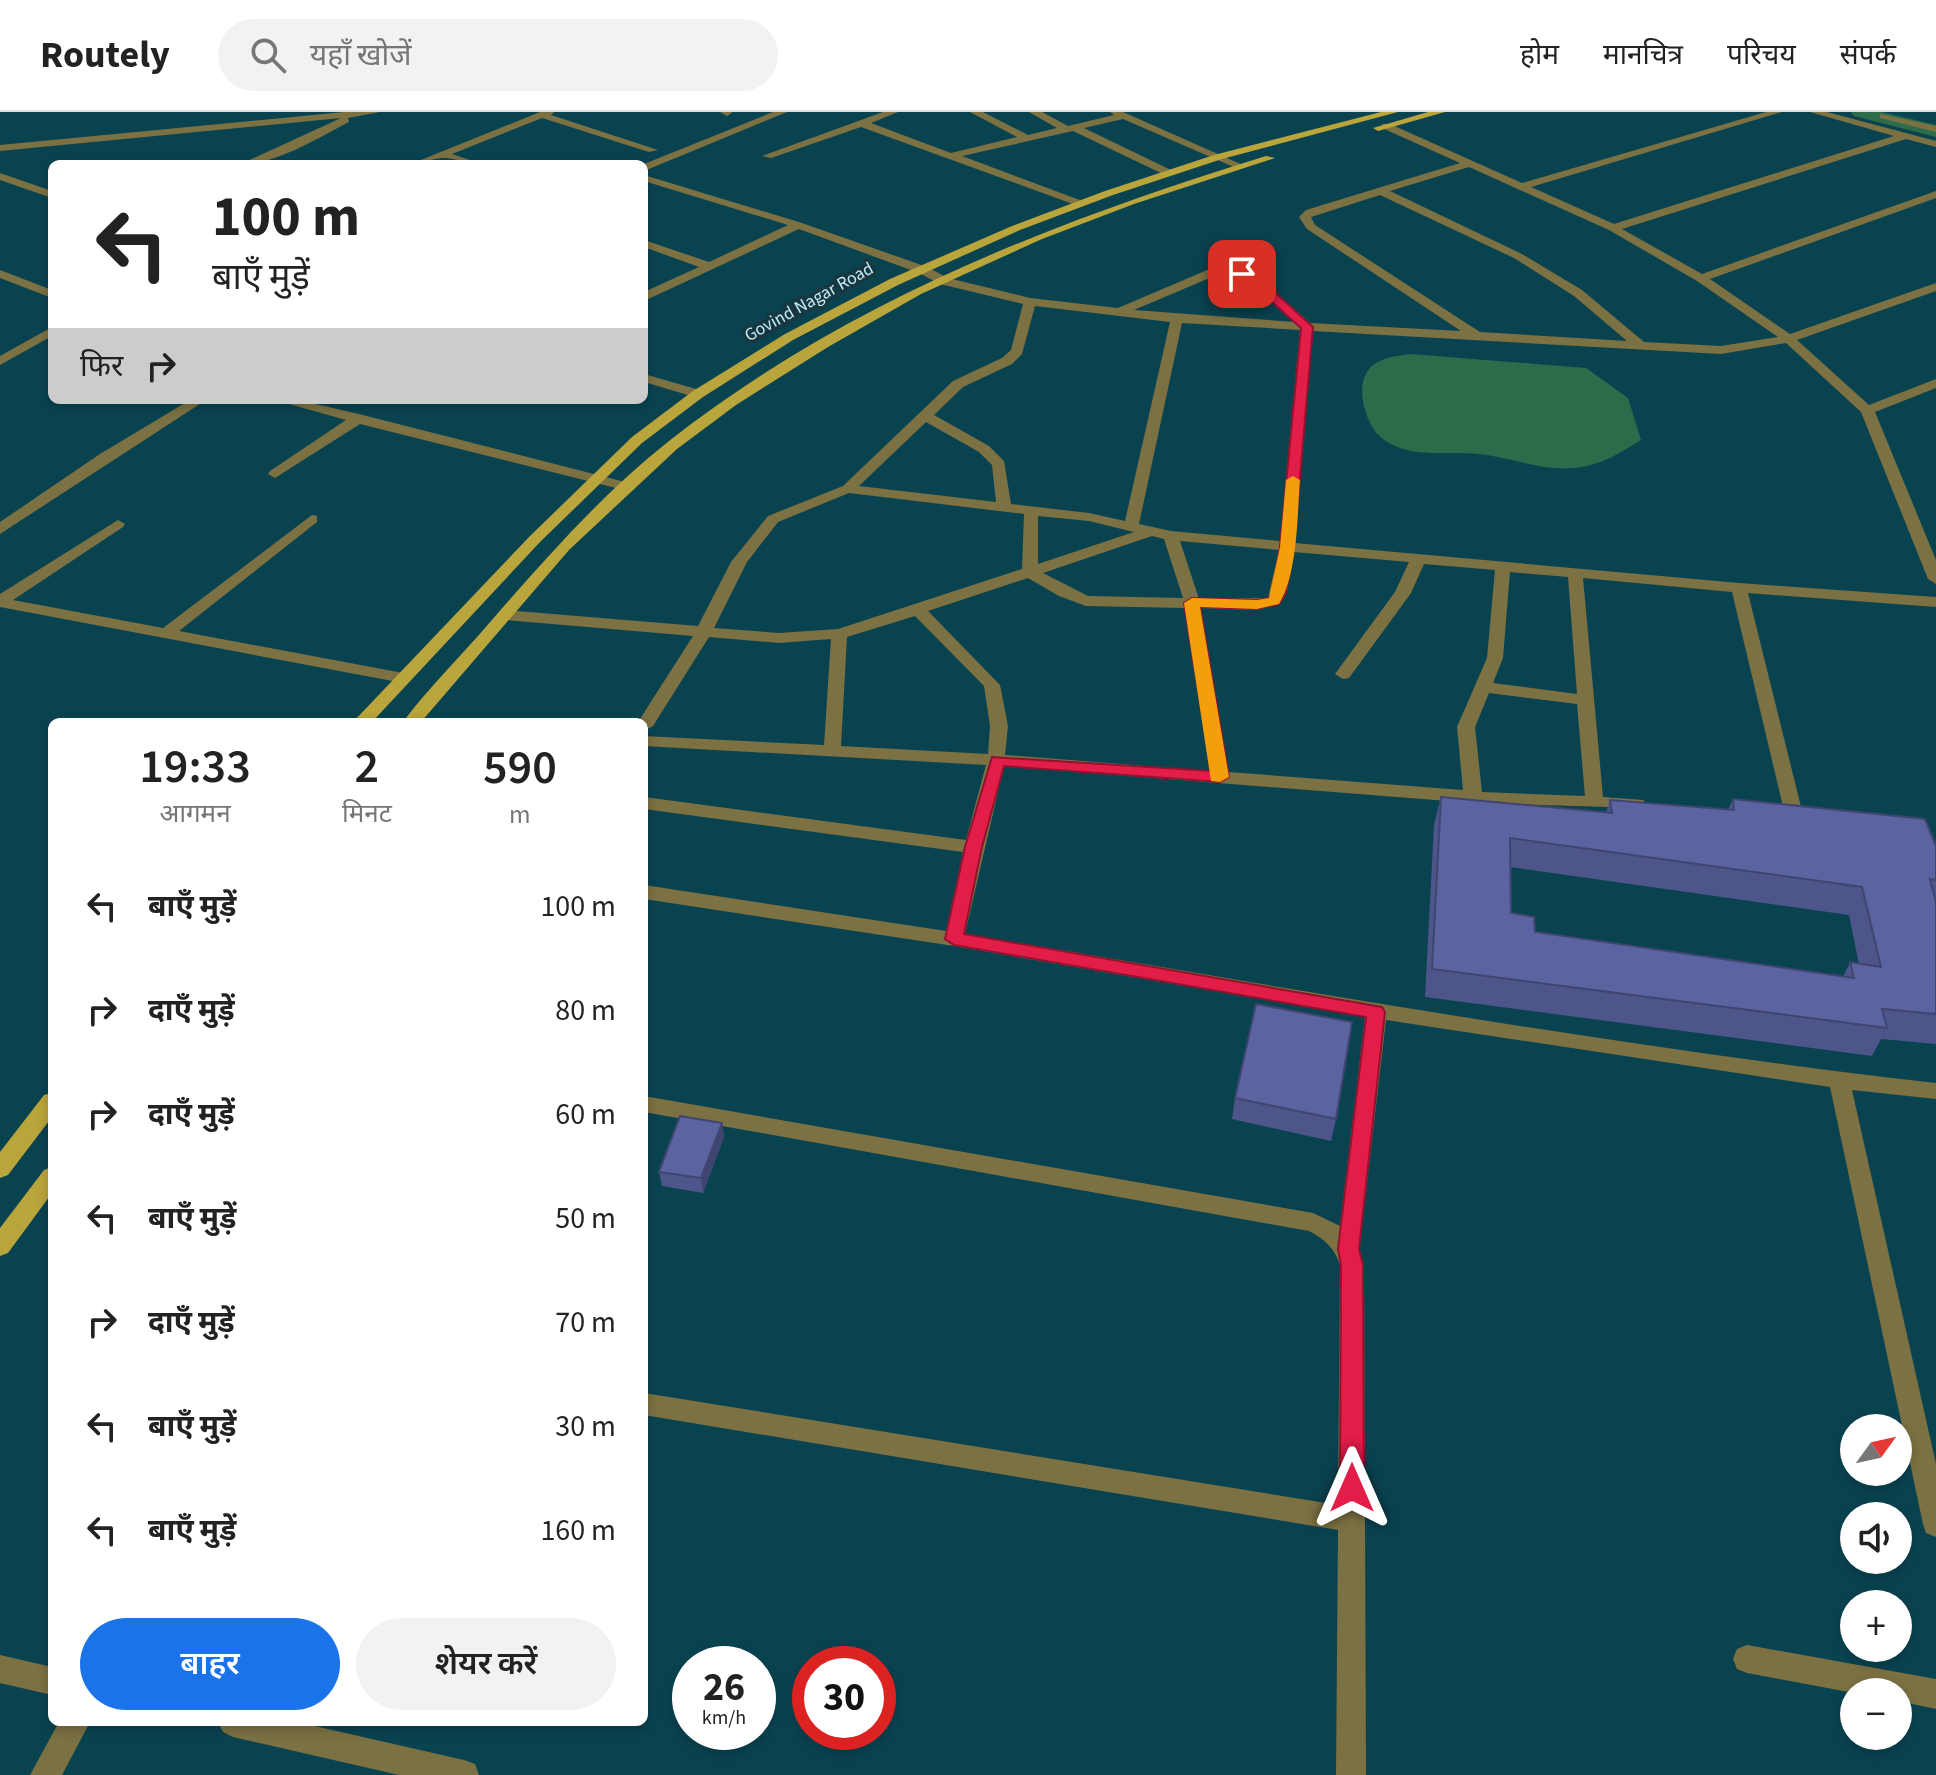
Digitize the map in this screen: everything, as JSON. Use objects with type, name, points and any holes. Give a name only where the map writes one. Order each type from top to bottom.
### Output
[{"type":"main road","name":"Govind Nagar Road","points":[[366,718],[637,440],[698,394],[789,337],[1016,228],[1218,157],[1393,112]]},
{"type":"main road","name":"Govind Nagar Road","points":[[416,718],[564,547],[672,446],[731,402],[823,344],[917,291],[1038,237],[1130,202],[1240,166],[1440,112]]},
{"type":"main road","points":[[0,1169],[48,1106]]},
{"type":"main road","points":[[0,1246],[48,1181]]},
{"type":"street","points":[[0,148],[375,112]]},
{"type":"street","points":[[648,166],[782,112]]},
{"type":"street","points":[[767,156],[893,112]]},
{"type":"street","points":[[975,112],[1026,138]]},
{"type":"street","points":[[1034,112],[1169,173]]},
{"type":"street","points":[[1524,186],[1777,112]]},
{"type":"street","points":[[1815,112],[1936,144]]},
{"type":"street","points":[[1868,112],[1936,129]]},
{"type":"street","points":[[426,160],[545,114],[653,150]]},
{"type":"street","points":[[950,156],[1119,114],[1240,166]]},
{"type":"street","points":[[256,160],[304,141],[352,116]]},
{"type":"street","points":[[861,123],[1081,204]]},
{"type":"street","points":[[1386,126],[1613,228],[1701,278],[1789,339],[1867,410],[1928,534],[1936,579]]},
{"type":"street","points":[[1613,228],[1905,136]]},
{"type":"street","points":[[441,154],[463,160]]},
{"type":"street","points":[[1473,163],[1310,212],[1305,217],[1311,227],[1478,337]]},
{"type":"street","points":[[0,176],[48,194]]},
{"type":"street","points":[[648,179],[798,225],[923,270],[944,281],[1030,302],[1177,319],[1721,350],[1789,339],[1936,287]]},
{"type":"street","points":[[1381,191],[1518,256],[1578,293],[1640,345]]},
{"type":"street","points":[[1701,278],[1936,194]]},
{"type":"street","points":[[648,293],[798,225]]},
{"type":"street","points":[[648,244],[709,266]]},
{"type":"street","points":[[1120,312],[1226,266],[1258,283],[1307,327]]},
{"type":"street","points":[[0,274],[48,292]]},
{"type":"street","points":[[648,720],[703,633],[739,562],[773,519],[848,489],[958,384],[1007,361],[1017,351],[1030,302]]},
{"type":"street","points":[[1131,526],[1177,319]]},
{"type":"street","points":[[1030,572],[1065,593],[1086,601],[1257,605],[1274,601],[1279,592],[1287,547],[1307,327]]},
{"type":"street","points":[[0,361],[48,333]]},
{"type":"street","points":[[648,379],[698,394]]},
{"type":"street","points":[[1867,410],[1936,383]]},
{"type":"street","points":[[0,529],[105,457],[192,404]]},
{"type":"street","points":[[299,404],[628,487]]},
{"type":"street","points":[[924,415],[984,449],[999,464],[1004,507]]},
{"type":"street","points":[[275,474],[359,418]]},
{"type":"street","points":[[848,489],[1089,517],[1171,536],[1739,588],[1936,602]]},
{"type":"street","points":[[1030,572],[1031,512]]},
{"type":"street","points":[[165,634],[312,519]]},
{"type":"street","points":[[0,602],[118,524]]},
{"type":"street","points":[[506,615],[779,638],[839,634],[1152,531]]},
{"type":"street","points":[[1171,536],[1192,603],[1220,777]]},
{"type":"street","points":[[1343,674],[1403,593],[1419,557]]},
{"type":"street","points":[[1473,797],[1466,727],[1495,658],[1503,565]]},
{"type":"street","points":[[1575,571],[1594,800]]},
{"type":"street","points":[[1739,588],[1795,819]]},
{"type":"street","points":[[0,602],[403,678]]},
{"type":"street","points":[[918,610],[992,685],[998,701],[998,760],[973,847],[954,939]]},
{"type":"street","points":[[832,751],[839,634]]},
{"type":"street","points":[[1482,687],[1585,700]]},
{"type":"street","points":[[648,741],[998,760],[1473,797],[1594,800],[1656,806]]},
{"type":"street","points":[[648,804],[973,847]]},
{"type":"street","points":[[648,893],[954,939],[1376,1012],[1839,1080],[1936,1091]]},
{"type":"street","points":[[1351,1775],[1352,1265],[1349,1249],[1376,1012]]},
{"type":"street","points":[[1839,1080],[1936,1524]]},
{"type":"street","points":[[648,1105],[1313,1222],[1332,1231],[1349,1249]]},
{"type":"street","points":[[648,1405],[1352,1520]]},
{"type":"street","points":[[1747,1659],[1936,1694]]},
{"type":"street","points":[[0,1669],[48,1680]]},
{"type":"street","points":[[45,1775],[73,1726]]},
{"type":"street","points":[[246,1726],[377,1766],[464,1775]]},
{"type":"shaded area","points":[[1410,354],[1586,368],[1628,398],[1641,440],[1601,462],[1562,468],[1478,454],[1417,452],[1394,446],[1377,434],[1372,426],[1364,408],[1362,389],[1371,367],[1392,357]]},
{"type":"building","points":[[1441,797],[1612,813],[1610,800],[1734,810],[1733,799],[1925,819],[1936,846],[1936,880],[1930,879],[1936,902],[1936,1014],[1882,1009],[1887,1028],[1432,969]],"holes":[[[1510,838],[1862,887],[1881,967],[1850,962],[1854,978],[1535,932],[1534,917],[1511,913]]]},
{"type":"building","points":[[1256,1004],[1352,1022],[1336,1119],[1235,1098]]},
{"type":"building","points":[[680,1116],[722,1123],[701,1178],[659,1172]]},
{"type":"waterway","points":[[1860,112],[1936,131]]},
{"type":"slow traffic","points":[[1216,777],[1220,777],[1192,603],[1257,605],[1274,601],[1279,592],[1287,547],[1293,480]]},
{"type":"route","points":[[1242,274],[1258,283],[1307,327],[1287,547],[1279,592],[1274,601],[1257,605],[1192,603],[1220,777],[998,760],[973,847],[954,939],[1376,1012],[1349,1249],[1352,1265],[1352,1488]]}]
